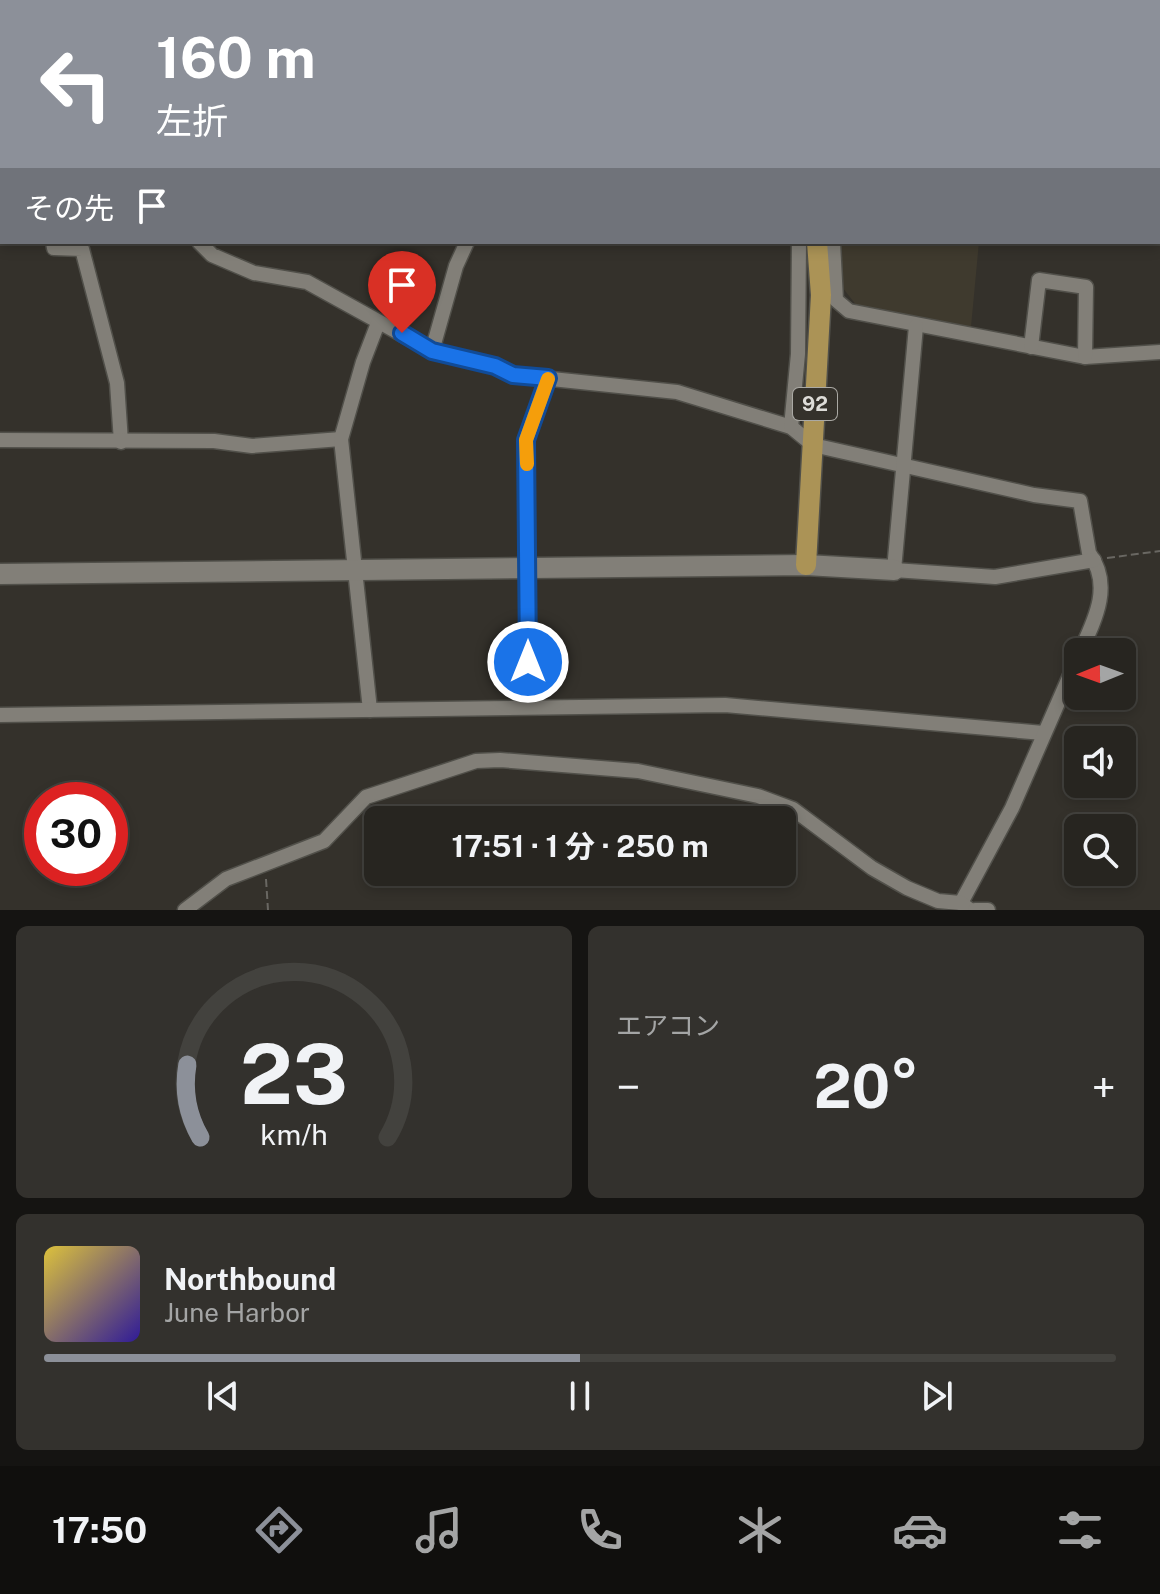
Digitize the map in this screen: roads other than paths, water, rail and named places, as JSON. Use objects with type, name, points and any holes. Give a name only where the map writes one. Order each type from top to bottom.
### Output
[{"type":"main road","name":"92","points":[[806,565],[821,295],[817,244]]},
{"type":"street","points":[[53,244],[54,248],[82,249],[117,383],[121,442]]},
{"type":"street","points":[[201,244],[212,255],[254,273],[307,282],[432,351],[495,366],[513,375],[677,392],[791,427],[813,445],[1034,495],[1080,501],[1089,553],[1104,594],[1086,638]]},
{"type":"street","points":[[432,351],[456,266],[466,244]]},
{"type":"street","points":[[791,427],[798,354],[799,244]]},
{"type":"street","points":[[833,244],[836,300],[849,311],[1085,357],[1160,352]]},
{"type":"street","points":[[1031,347],[1039,280],[1086,287],[1085,357]]},
{"type":"street","points":[[370,710],[341,439],[363,362],[378,323]]},
{"type":"street","points":[[894,570],[916,326]]},
{"type":"street","points":[[528,707],[526,440],[548,378]]},
{"type":"street","points":[[0,440],[214,441],[252,446],[341,439]]},
{"type":"street","points":[[0,574],[806,565],[995,577],[1094,560]]},
{"type":"street","points":[[969,908],[1064,688]]},
{"type":"street","points":[[0,715],[725,705],[1043,733]]},
{"type":"street","points":[[185,910],[226,879],[324,841],[366,797],[476,761],[500,760],[638,771],[758,796],[793,809],[872,868],[907,888],[938,901],[988,910]]}]
